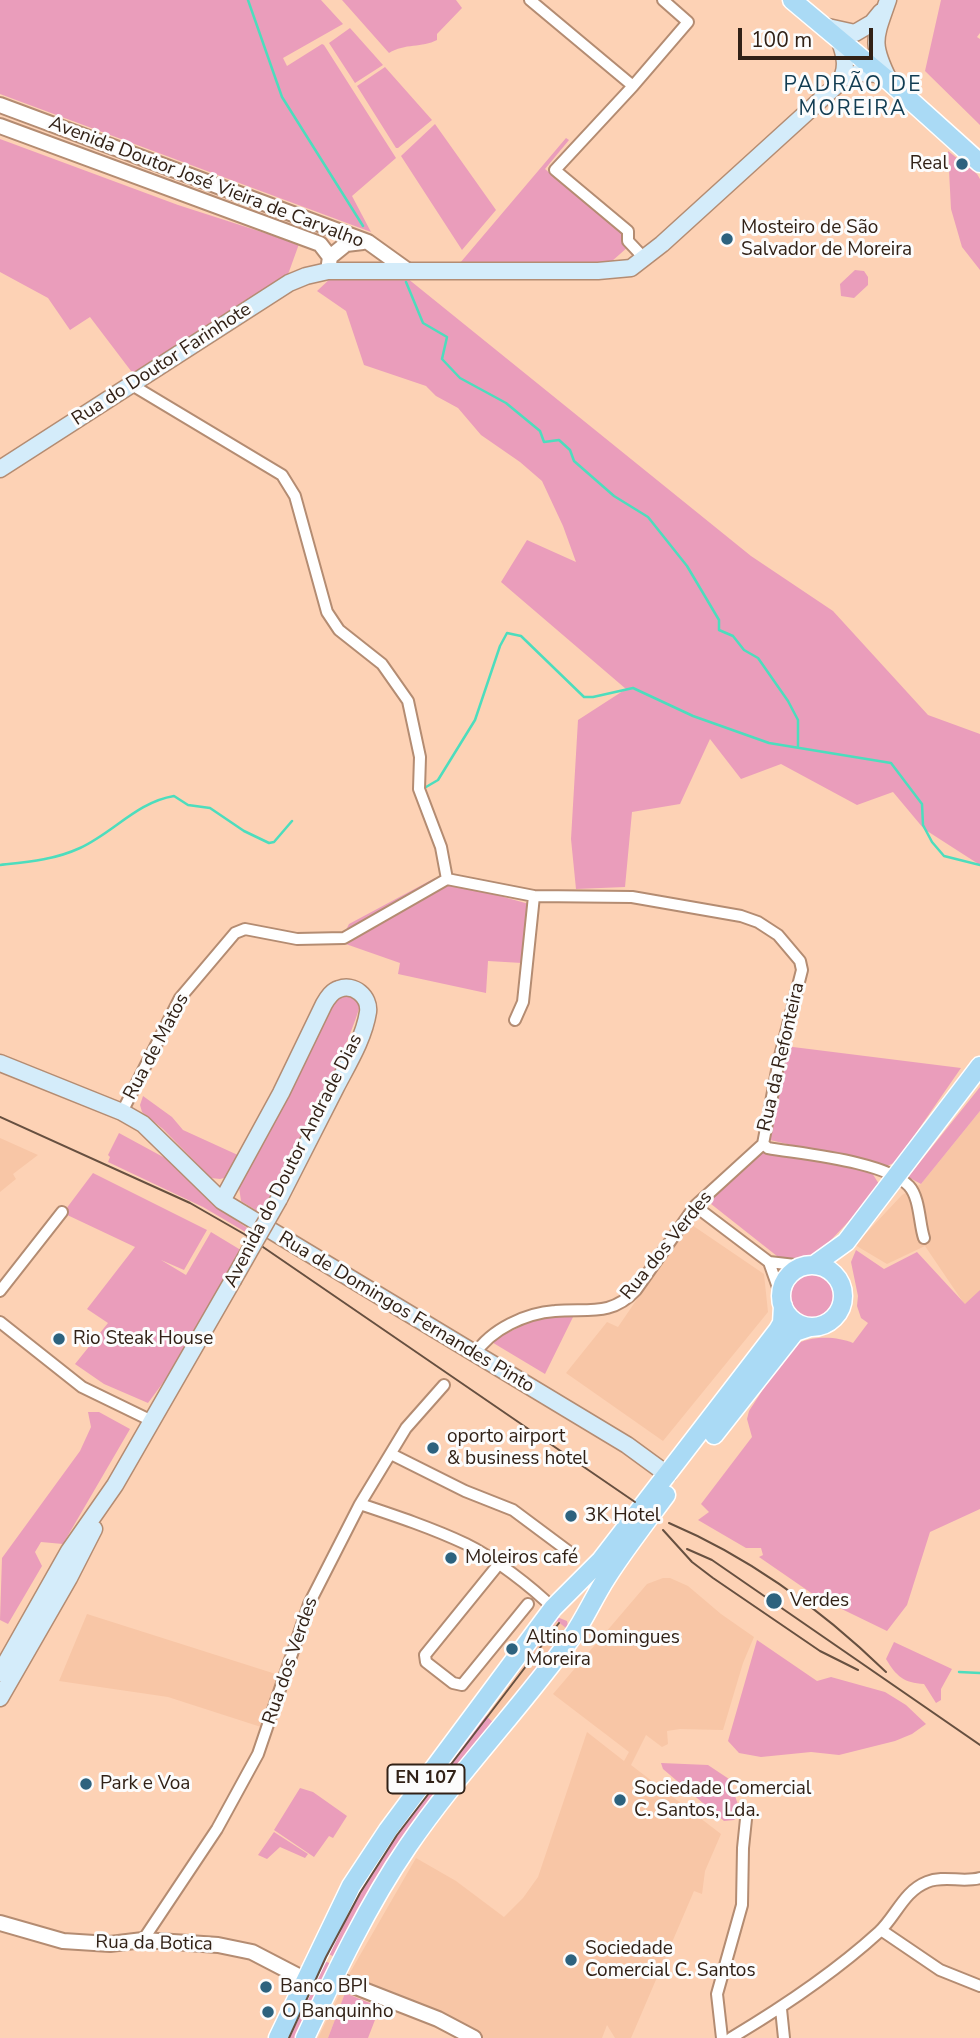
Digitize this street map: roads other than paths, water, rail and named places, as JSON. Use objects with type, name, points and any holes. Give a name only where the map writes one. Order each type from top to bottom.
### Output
[{"type":"main road","points":[[792,0],[978,160]]},
{"type":"main road","points":[[822,25],[855,33],[872,23],[887,2]]},
{"type":"main road","points":[[885,78],[876,51],[877,30],[887,2]]},
{"type":"main road","points":[[839,39],[844,53],[843,78]]},
{"type":"main road","points":[[644,258],[808,113],[843,78],[859,73],[885,78]]},
{"type":"main road","name":"Rua do Doutor Farinhote","points":[[0,469],[289,284],[329,264],[407,270],[620,270],[631,268],[644,258]]},
{"type":"main road","name":"Avenida do Doutor Andrade Dias","points":[[0,1698],[79,1559],[115,1485],[279,1199],[365,1023],[368,1008],[361,993],[340,988],[330,994],[281,1093],[222,1201]]},
{"type":"main road","name":"Rua de Domingos Fernandes Pinto","points":[[0,1063],[122,1112],[149,1129],[222,1201],[627,1445],[672,1478]]},
{"type":"main road","name":"EN 107","points":[[305,2038],[374,1899],[409,1844],[572,1636],[672,1478],[778,1330],[782,1323],[782,1301],[788,1278],[846,1242],[980,1066]]},
{"type":"main road","name":"EN 107","points":[[304,1979],[368,1858],[553,1608],[601,1560],[795,1332],[824,1325],[839,1311],[843,1301],[839,1281],[846,1242]]},
{"type":"main road","points":[[809,1266],[824,1268],[839,1281]]},
{"type":"main road","points":[[782,1301],[795,1322],[810,1327]]},
{"type":"main road","name":"Avenida do Doutor Andrade Dias","points":[[0,1673],[69,1551],[115,1485]]},
{"type":"main road","points":[[553,1608],[571,1619],[572,1636]]},
{"type":"main road","points":[[278,2038],[304,1979]]},
{"type":"street","points":[[530,0],[633,86]]},
{"type":"street","points":[[644,258],[628,242],[628,232],[555,170],[688,22],[663,0]]},
{"type":"street","name":"Avenida Doutor José Vieira de Carvalho","points":[[0,105],[368,242],[407,270]]},
{"type":"street","name":"Avenida Doutor José Vieira de Carvalho","points":[[0,126],[320,244],[329,264]]},
{"type":"street","points":[[329,264],[346,244],[368,242]]},
{"type":"street","points":[[132,384],[282,475],[295,496],[327,612],[339,630],[382,664],[408,701],[420,757],[419,789],[441,847],[447,879]]},
{"type":"street","name":"Rua da Refonteira","points":[[447,879],[534,896],[642,898],[741,916],[758,922],[778,935],[800,961],[802,970],[779,1060],[763,1144]]},
{"type":"street","name":"Rua de Matos","points":[[122,1112],[180,998],[235,933],[245,929],[297,939],[344,937],[447,879]]},
{"type":"street","points":[[515,1020],[523,1002],[534,896]]},
{"type":"street","points":[[763,1144],[768,1148],[875,1169],[895,1177],[909,1186],[914,1195],[924,1238]]},
{"type":"street","name":"Rua dos Verdes","points":[[475,1354],[483,1342],[529,1317],[554,1311],[609,1309],[626,1301],[695,1206],[763,1144]]},
{"type":"street","points":[[695,1206],[769,1262],[809,1266]]},
{"type":"street","points":[[0,1291],[62,1212]]},
{"type":"street","points":[[769,1262],[782,1301]]},
{"type":"street","points":[[0,1322],[82,1387],[152,1421]]},
{"type":"street","name":"Rua dos Verdes","points":[[143,1940],[217,1829],[258,1754],[309,1604],[360,1504],[406,1427],[444,1385]]},
{"type":"street","points":[[391,1454],[513,1510],[568,1551]]},
{"type":"street","points":[[360,1504],[468,1545],[498,1564],[553,1608]]},
{"type":"street","points":[[498,1564],[425,1655],[426,1662],[453,1684],[462,1685],[528,1604]]},
{"type":"street","points":[[722,2038],[717,1994],[743,1905],[746,1819]]},
{"type":"street","points":[[731,2038],[781,2008],[881,1930],[908,1895],[926,1882],[937,1879],[980,1878]]},
{"type":"street","name":"Rua da Botica","points":[[0,1923],[63,1941],[110,1944],[143,1940],[218,1945],[252,1952],[304,1979]]},
{"type":"street","points":[[881,1930],[940,1970],[980,1986]]},
{"type":"street","points":[[333,1978],[438,2019],[474,2038]]},
{"type":"street","points":[[781,2008],[784,2038]]},
{"type":"waterway","points":[[248,0],[282,97],[363,226]]},
{"type":"waterway","points":[[406,282],[423,323],[447,337],[442,359],[460,378],[506,403],[540,431],[544,442],[559,440],[570,450],[574,461],[614,496],[648,517],[687,566],[719,620],[719,630],[733,636],[744,650],[758,658],[788,701],[798,720],[798,746]]},
{"type":"waterway","points":[[426,787],[438,780],[475,720],[507,633],[521,636],[584,697],[633,688],[693,716],[769,743],[891,763],[922,804],[923,825],[944,856],[980,865]]},
{"type":"waterway","points":[[0,865],[41,860],[70,852],[92,842],[148,805],[174,796],[188,805],[210,808],[244,831],[269,843],[274,842],[292,821]]},
{"type":"waterway","points":[[959,1672],[980,1673]]},
{"type":"tram line","points":[[0,1117],[190,1203],[244,1234],[635,1502]]},
{"type":"tram line","points":[[669,1523],[728,1552],[784,1587],[837,1628],[886,1672]]},
{"type":"tram line","points":[[663,1530],[692,1562],[713,1578],[820,1651],[858,1670]]},
{"type":"tram line","points":[[687,1549],[712,1560],[980,1745]]},
{"type":"tram line","points":[[289,2038],[326,1957],[360,1893],[397,1835],[559,1623]]},
{"type":"place","name":"Real","points":[[962,164]]},
{"type":"place","name":"Mosteiro de São Salvador de Moreira","points":[[727,239]]},
{"type":"place","name":"Rio Steak House","points":[[59,1339]]},
{"type":"place","name":"oporto airport & business hotel","points":[[433,1448]]},
{"type":"place","name":"3K Hotel","points":[[571,1516]]},
{"type":"place","name":"Moleiros café","points":[[451,1558]]},
{"type":"place","name":"Verdes","points":[[774,1601]]},
{"type":"place","name":"Altino Domingues Moreira","points":[[512,1649]]},
{"type":"place","name":"Park e Voa","points":[[86,1784]]},
{"type":"place","name":"Sociedade Comercial C. Santos, Lda.","points":[[620,1800]]},
{"type":"place","name":"Sociedade Comercial C. Santos","points":[[571,1960]]},
{"type":"place","name":"Banco BPI","points":[[266,1987]]},
{"type":"place","name":"O Banquinho","points":[[268,2012]]},
{"type":"district","name":"PADRÃO DE MOREIRA","points":[[853,98]]}]
